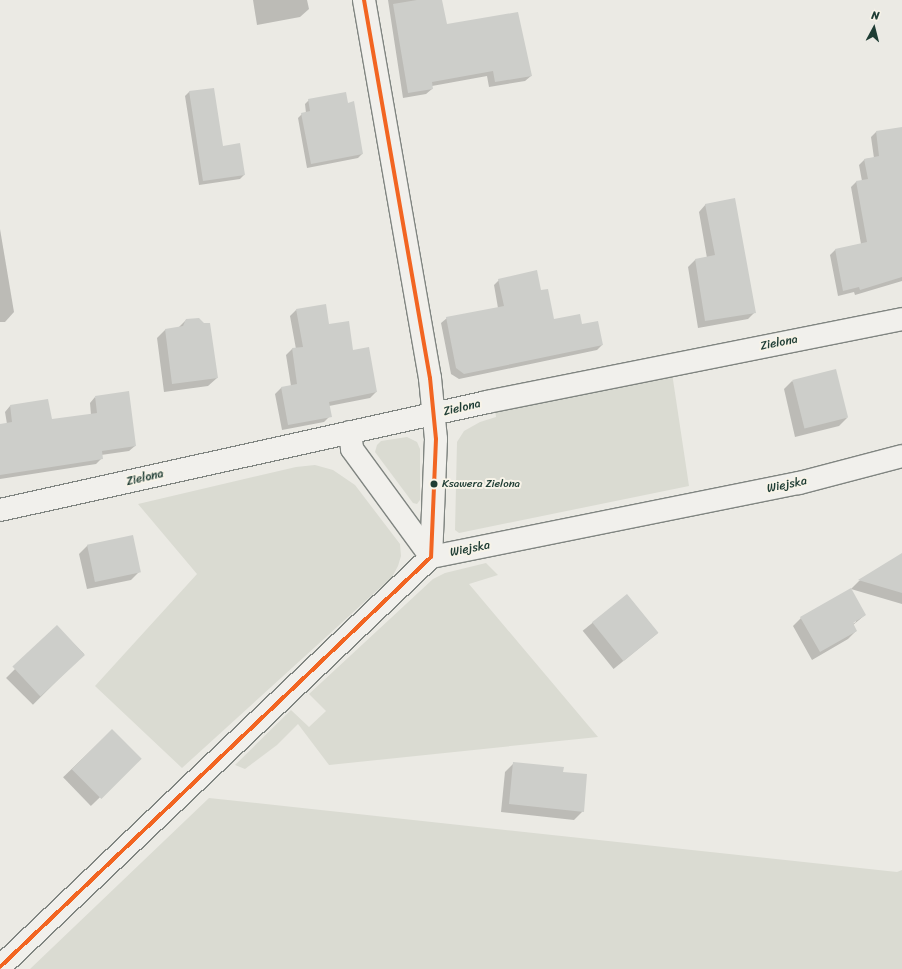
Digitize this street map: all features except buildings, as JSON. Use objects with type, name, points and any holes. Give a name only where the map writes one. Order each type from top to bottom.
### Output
[{"type":"street","points":[[0,967],[431,557],[435,467],[435,414],[364,0]]},
{"type":"street","name":"Zielona","points":[[0,510],[502,399],[902,319]]},
{"type":"street","points":[[350,432],[352,449],[431,557]]},
{"type":"street","name":"Wiejska","points":[[431,557],[799,483],[902,456]]},
{"type":"shaded area","points":[[672,373],[689,486],[459,533],[455,530],[457,442],[464,431],[480,422],[496,417],[495,409]]},
{"type":"shaded area","points":[[407,437],[417,442],[420,449],[420,500],[417,504],[413,503],[375,452],[377,445],[381,441]]},
{"type":"shaded area","points":[[315,465],[333,470],[355,485],[400,544],[401,556],[398,566],[392,577],[182,768],[95,686],[197,574],[138,504],[296,467]]},
{"type":"shaded area","points":[[486,563],[498,575],[469,584],[598,737],[329,765],[298,724],[277,745],[245,769],[235,765],[291,710],[309,727],[326,711],[309,694],[433,579],[445,573]]},
{"type":"shaded area","points":[[209,798],[897,872],[902,870],[902,969],[30,969]]},
{"type":"transit line","points":[[364,0],[430,378],[436,439],[431,557]]},
{"type":"transit line","points":[[0,967],[431,557]]},
{"type":"place","name":"Ksawera Zielona","points":[[434,484]]}]
